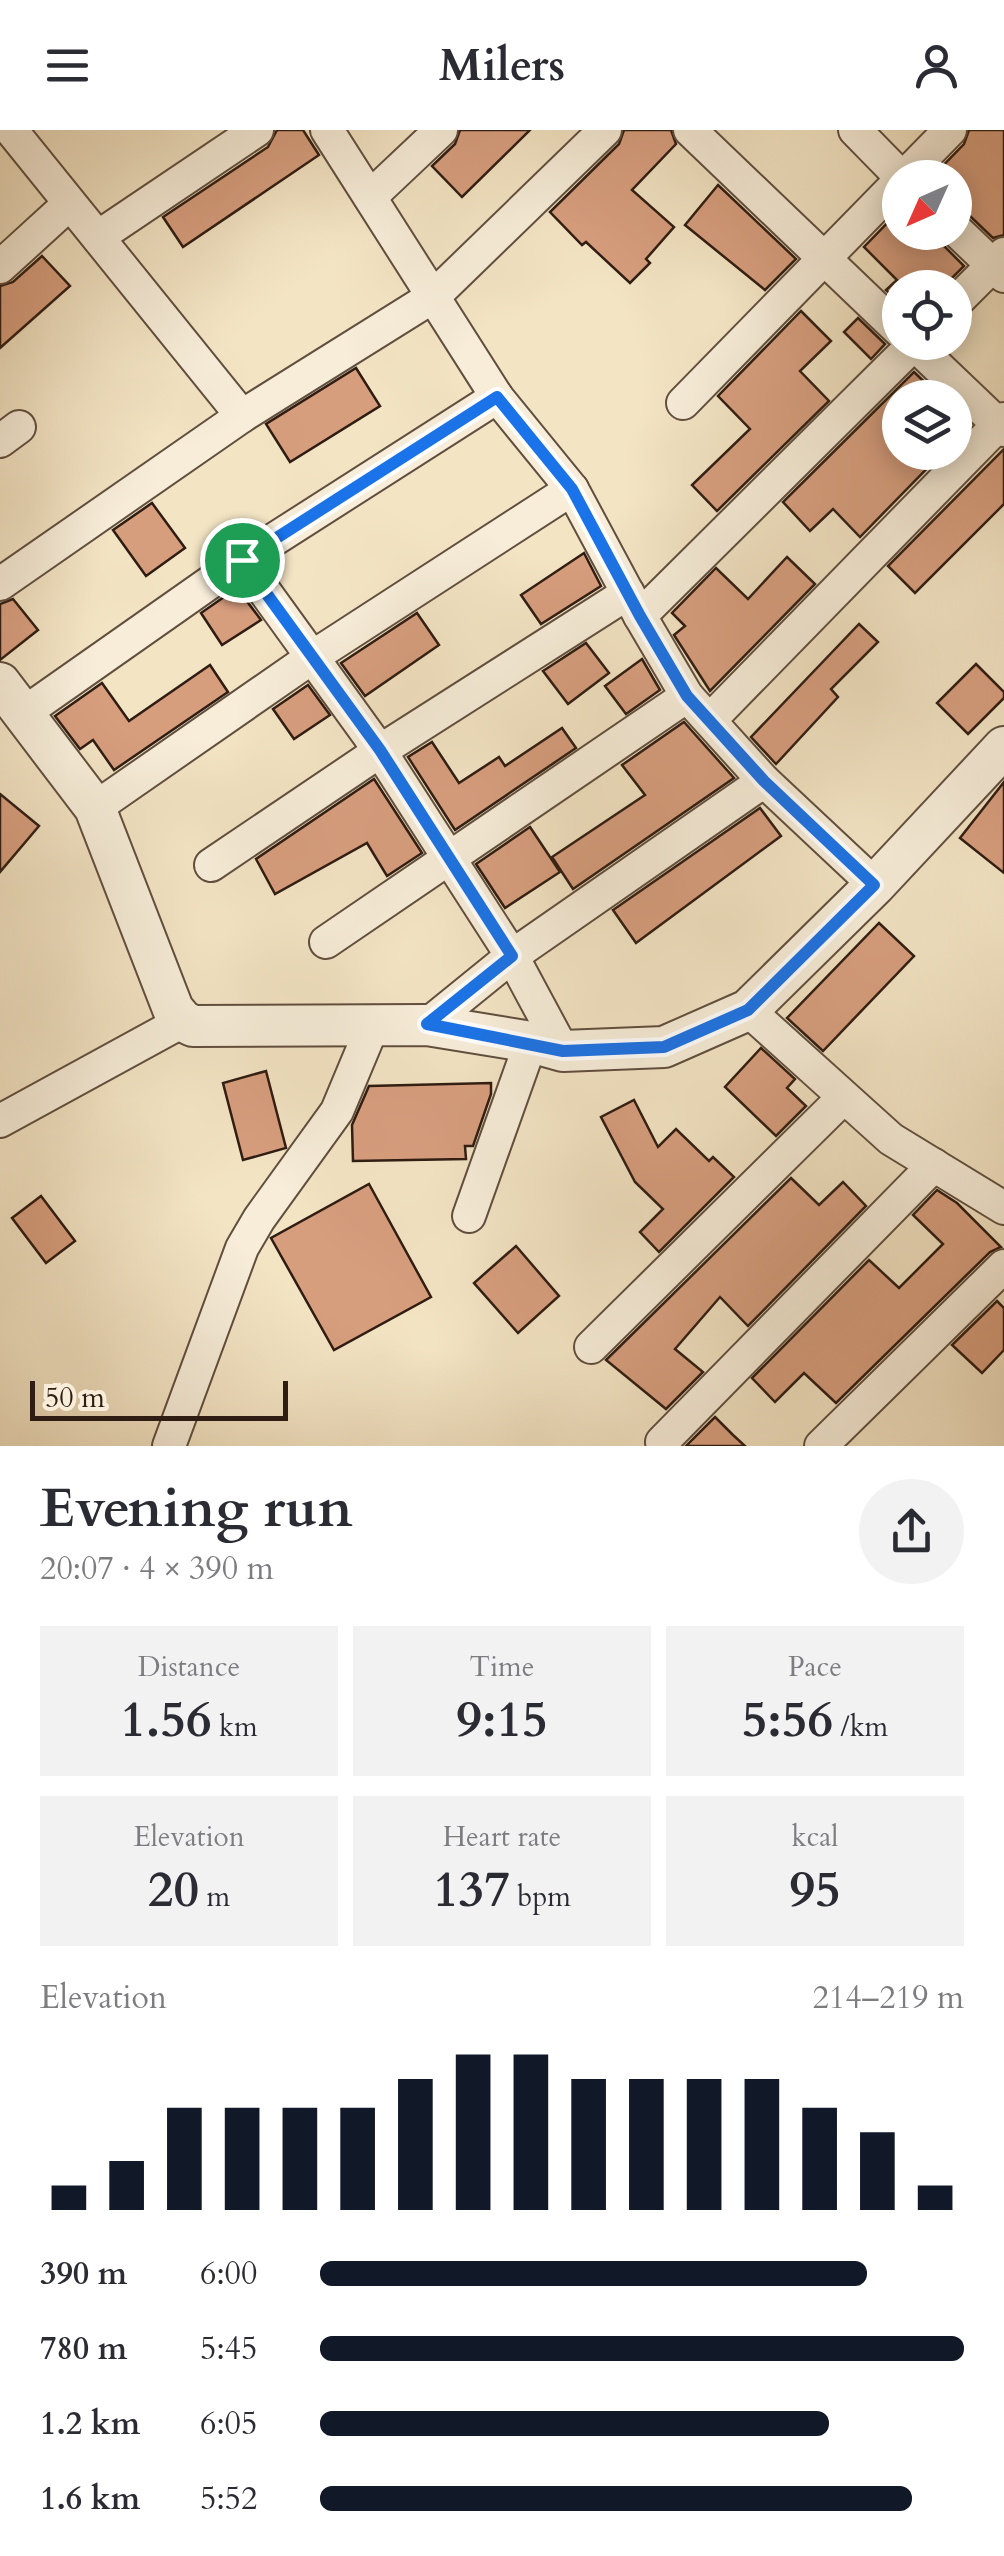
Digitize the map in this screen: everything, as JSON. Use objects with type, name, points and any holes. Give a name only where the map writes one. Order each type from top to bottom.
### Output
[{"type":"street","points":[[11,130],[242,416]]},
{"type":"street","points":[[98,237],[257,130]]},
{"type":"street","points":[[327,130],[497,397],[572,489],[687,696],[764,781],[874,885]]},
{"type":"street","points":[[370,197],[441,130]]},
{"type":"street","points":[[0,584],[242,416],[434,296],[606,130]]},
{"type":"street","points":[[690,130],[882,312]]},
{"type":"street","points":[[855,130],[884,160]]},
{"type":"street","points":[[921,160],[950,130]]},
{"type":"street","points":[[683,403],[882,200]]},
{"type":"street","points":[[0,268],[70,204]]},
{"type":"street","points":[[972,243],[1000,265],[972,289]]},
{"type":"street","points":[[210,865],[380,750],[634,604],[890,360]]},
{"type":"street","points":[[710,720],[1002,424],[933,360]]},
{"type":"street","points":[[497,397],[242,560],[12,698],[95,808],[173,1010],[183,1021],[193,1026],[427,1024],[547,1047],[664,1047],[748,1010],[874,885],[1004,747]]},
{"type":"street","points":[[95,808],[314,656],[572,489]]},
{"type":"street","points":[[242,560],[380,750],[512,956],[547,1047],[470,1216]]},
{"type":"street","points":[[326,942],[687,696]]},
{"type":"street","points":[[427,1024],[512,956],[764,781]]},
{"type":"street","points":[[748,1010],[890,1138],[1004,1208]]},
{"type":"street","points":[[0,1121],[183,1021]]},
{"type":"street","points":[[169,1446],[242,1248],[337,1111],[374,1025]]},
{"type":"street","points":[[591,1347],[843,1098]]},
{"type":"street","points":[[662,1442],[934,1165]]},
{"type":"street","points":[[821,1446],[1004,1266]]},
{"type":"building","points":[[277,130],[303,130],[319,155],[183,247],[163,217],[268,147]]},
{"type":"building","points":[[460,130],[530,130],[462,197],[432,166],[455,144]]},
{"type":"building","points":[[624,130],[671,130],[676,144],[632,190],[674,227],[646,259],[650,263],[630,283],[586,242],[582,245],[550,212],[619,144]]},
{"type":"building","points":[[969,130],[1004,130],[1004,235],[993,238],[972,218],[972,160],[948,160],[964,144]]},
{"type":"building","points":[[718,185],[796,259],[765,290],[685,225]]},
{"type":"building","points":[[882,228],[882,250],[948,250],[964,266],[960,270],[887,270],[864,247]]},
{"type":"building","points":[[42,256],[70,286],[0,348],[0,286],[13,282]]},
{"type":"building","points":[[801,311],[831,341],[800,371],[829,401],[717,511],[692,485],[750,429],[718,396]]},
{"type":"building","points":[[858,318],[882,341],[882,347],[871,359],[844,332]]},
{"type":"building","points":[[356,368],[380,406],[290,462],[266,424]]},
{"type":"building","points":[[914,372],[922,380],[906,380]]},
{"type":"building","points":[[882,404],[882,470],[925,470],[860,537],[833,509],[810,531],[783,502]]},
{"type":"building","points":[[1004,449],[1004,504],[915,593],[888,566]]},
{"type":"building","points":[[152,503],[185,548],[146,576],[113,530]]},
{"type":"building","points":[[584,553],[601,586],[541,624],[521,595]]},
{"type":"building","points":[[787,557],[815,584],[710,691],[674,635],[685,626],[672,613],[716,568],[748,599]]},
{"type":"building","points":[[237,588],[261,620],[222,645],[201,613]]},
{"type":"building","points":[[13,599],[38,630],[0,660],[0,604]]},
{"type":"building","points":[[417,613],[439,645],[365,696],[341,663]]},
{"type":"building","points":[[859,624],[878,642],[831,689],[838,697],[776,764],[751,737]]},
{"type":"building","points":[[586,643],[609,673],[568,704],[543,671]]},
{"type":"building","points":[[642,659],[660,690],[626,714],[605,686]]},
{"type":"building","points":[[976,664],[1004,692],[1004,698],[968,734],[937,703]]},
{"type":"building","points":[[210,665],[228,692],[114,770],[93,740],[80,749],[55,716],[102,683],[129,721]]},
{"type":"building","points":[[308,685],[330,715],[294,739],[273,709]]},
{"type":"building","points":[[684,722],[734,778],[573,889],[552,857],[645,795],[622,765]]},
{"type":"building","points":[[562,728],[576,748],[455,830],[408,757],[432,742],[459,783],[499,757],[505,766]]},
{"type":"building","points":[[374,779],[422,853],[387,876],[367,843],[275,894],[256,859]]},
{"type":"building","points":[[1004,782],[1004,873],[960,838]]},
{"type":"building","points":[[0,794],[39,826],[0,872]]},
{"type":"building","points":[[760,808],[781,836],[636,943],[613,910]]},
{"type":"building","points":[[530,827],[560,872],[505,908],[476,864]]},
{"type":"building","points":[[879,923],[914,956],[823,1051],[787,1018]]},
{"type":"building","points":[[761,1048],[795,1079],[787,1088],[806,1106],[776,1136],[725,1087]]},
{"type":"building","points":[[266,1071],[286,1148],[243,1160],[223,1083]]},
{"type":"building","points":[[491,1083],[491,1094],[473,1146],[465,1146],[466,1159],[353,1161],[352,1125],[369,1086]]},
{"type":"building","points":[[634,1100],[658,1147],[676,1129],[709,1161],[713,1157],[734,1177],[659,1252],[640,1232],[663,1209],[635,1182],[601,1117]]},
{"type":"building","points":[[791,1178],[819,1205],[843,1182],[866,1206],[748,1326],[720,1297],[675,1349],[703,1372],[666,1409],[606,1360]]},
{"type":"building","points":[[369,1184],[431,1297],[334,1350],[271,1238]]},
{"type":"building","points":[[937,1190],[957,1203],[1001,1247],[990,1252],[836,1403],[804,1373],[775,1402],[752,1378],[869,1260],[899,1288],[943,1244],[913,1215]]},
{"type":"building","points":[[41,1196],[75,1241],[46,1263],[12,1218]]},
{"type":"building","points":[[516,1246],[559,1296],[518,1333],[474,1283]]},
{"type":"building","points":[[997,1301],[1004,1308],[1004,1350],[982,1373],[952,1345]]},
{"type":"building","points":[[715,1417],[733,1435],[745,1446],[686,1446]]},
{"type":"route","points":[[497,397],[572,489],[687,696],[764,781],[874,885],[748,1010],[664,1047],[563,1051],[427,1024],[512,956],[380,750],[242,560],[497,397]]}]
